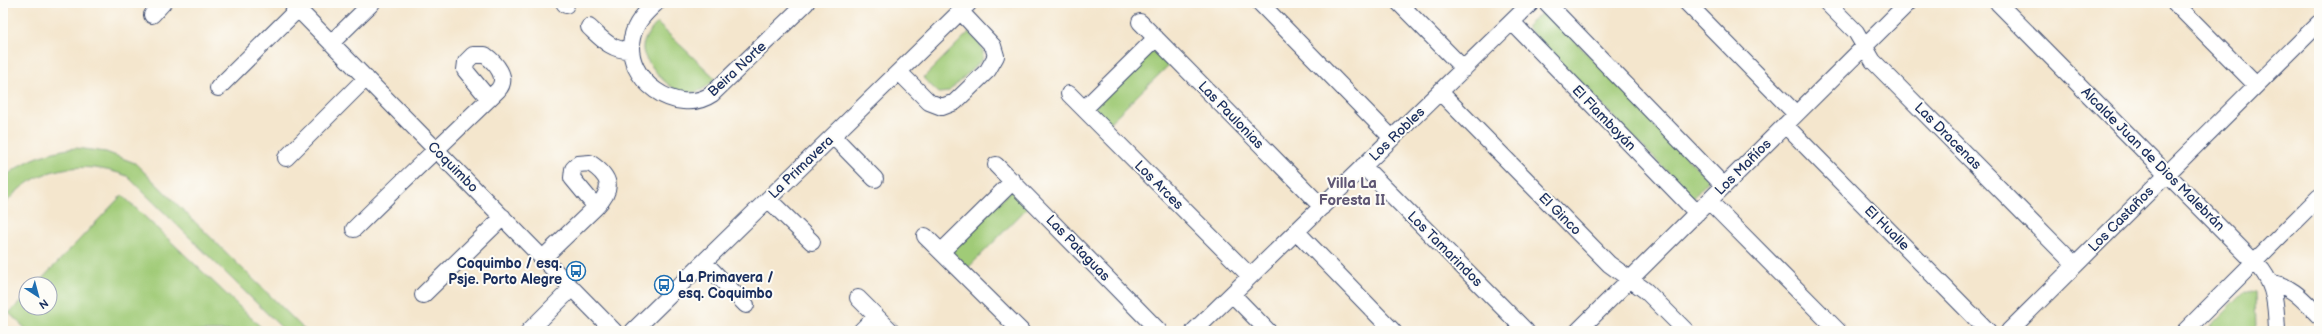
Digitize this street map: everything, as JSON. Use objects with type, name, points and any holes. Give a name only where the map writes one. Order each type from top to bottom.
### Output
[{"type":"street","points":[[152,15],[164,3]]},
{"type":"street","points":[[331,43],[372,3]]},
{"type":"street","points":[[589,27],[609,45],[619,49],[630,50],[632,36],[637,23],[656,3]]},
{"type":"street","name":"Beira Norte","points":[[630,50],[640,74],[663,96],[681,102],[698,101],[718,89],[806,3]]},
{"type":"street","points":[[1260,3],[1392,138]]},
{"type":"street","points":[[1399,3],[1464,69]]},
{"type":"street","name":"Los Robles","points":[[1194,331],[1532,3]]},
{"type":"street","points":[[1547,3],[1724,186]]},
{"type":"street","name":"El Hualle","points":[[1687,3],[1791,120],[1988,331]]},
{"type":"street","name":"Las Dracenas","points":[[1827,3],[1856,32],[1873,61],[2075,265]]},
{"type":"street","name":"Los Mañíos","points":[[1578,331],[1908,3]]},
{"type":"street","name":"Alcalde Juan de Dios Malebrán","points":[[1998,3],[2254,262],[2271,283],[2275,296],[2277,331]]},
{"type":"street","points":[[2175,3],[2256,85]]},
{"type":"street","points":[[218,88],[295,6]]},
{"type":"street","name":"Coquimbo","points":[[295,6],[614,331]]},
{"type":"street","points":[[898,72],[929,102],[942,107],[955,102],[988,70],[996,56],[993,46],[964,7]]},
{"type":"street","name":"La Primavera","points":[[633,331],[964,7]]},
{"type":"street","name":"Las Paulonias","points":[[1140,22],[1322,207]]},
{"type":"street","name":"El Flamboyán","points":[[1512,22],[1697,213]]},
{"type":"street","name":"Los Castaños","points":[[2009,331],[2319,23]]},
{"type":"street","points":[[1084,109],[1156,38]]},
{"type":"street","points":[[286,158],[366,78]]},
{"type":"street","name":"El Ginco","points":[[1440,92],[1609,264],[1646,291],[1686,331]]},
{"type":"street","name":"Los Arces","points":[[1068,94],[1250,276]]},
{"type":"street","points":[[354,229],[489,99]]},
{"type":"street","points":[[833,136],[875,179]]},
{"type":"street","name":"Las Pataguas","points":[[996,165],[1159,331]]},
{"type":"street","name":"Los Tamarindos","points":[[1363,166],[1526,331]]},
{"type":"street","points":[[941,252],[1012,181]]},
{"type":"street","points":[[2185,331],[2319,197]]},
{"type":"street","points":[[768,199],[812,242]]},
{"type":"street","points":[[1709,201],[1838,331]]},
{"type":"street","points":[[543,258],[596,207]]},
{"type":"street","points":[[423,295],[503,217]]},
{"type":"street","points":[[1296,231],[1393,331]]},
{"type":"street","points":[[925,236],[1021,331]]},
{"type":"street","points":[[704,262],[746,305]]},
{"type":"street","points":[[2271,283],[2280,284],[2295,292],[2319,316]]},
{"type":"street","points":[[529,331],[572,288]]},
{"type":"street","points":[[1232,294],[1268,331]]},
{"type":"street","points":[[858,298],[891,331]]},
{"type":"street","points":[[861,331],[876,316]]},
{"type":"green space","points":[[1545,10],[1709,180],[1693,198],[1526,27]]},
{"type":"green space","points":[[657,23],[715,78],[707,86],[699,91],[690,93],[682,92],[666,83],[647,61],[643,49],[644,42],[650,31]]},
{"type":"green space","points":[[969,32],[982,48],[982,60],[948,92],[939,93],[923,78]]},
{"type":"green space","points":[[1155,48],[1170,64],[1109,123],[1094,107]]},
{"type":"green space","points":[[76,148],[106,152],[135,163],[306,331],[285,331],[127,176],[93,168],[59,170],[28,182],[15,193],[3,207],[3,179],[11,172],[46,154]]},
{"type":"green space","points":[[1013,188],[1030,205],[968,268],[951,251]]},
{"type":"green space","points":[[122,195],[265,331],[28,331],[9,313],[18,304],[18,316],[58,316],[58,276],[45,276]]},
{"type":"green space","points":[[2245,291],[2255,293],[2256,331],[2205,331]]},
{"type":"place","name":"Coquimbo / esq. Psje. Porto Alegre","points":[[576,271]]},
{"type":"place","name":"La Primavera / esq. Coquimbo","points":[[664,285]]},
{"type":"district","name":"Villa La Foresta II","points":[[1352,192]]}]
